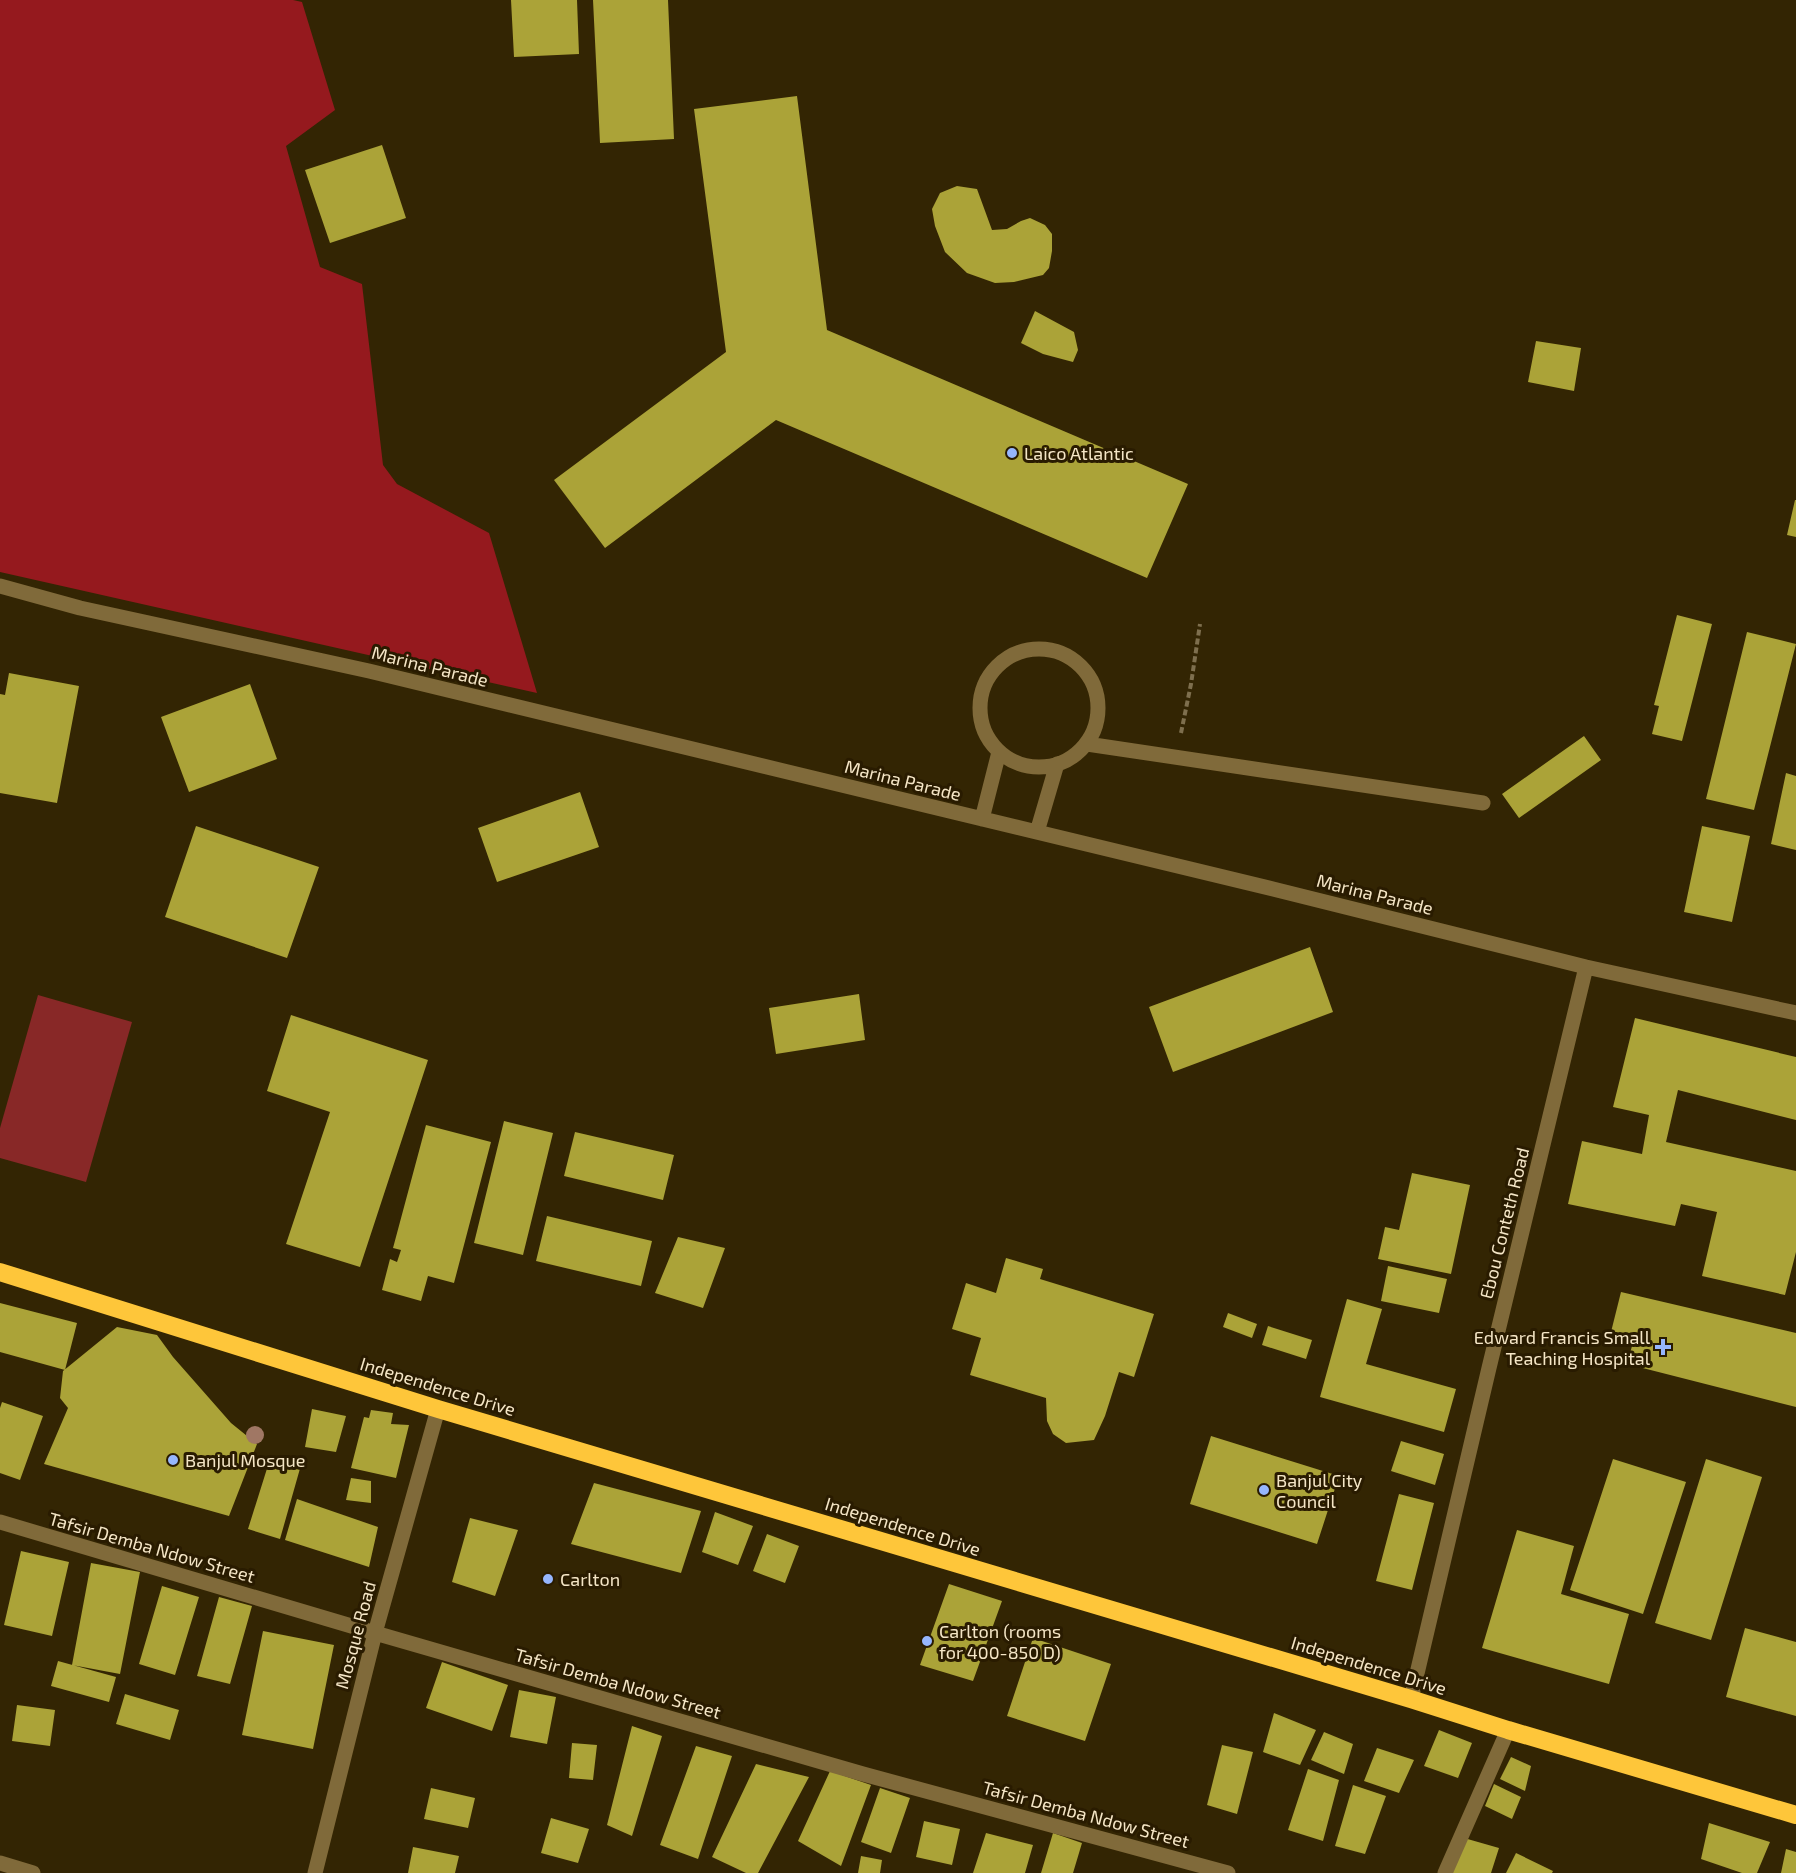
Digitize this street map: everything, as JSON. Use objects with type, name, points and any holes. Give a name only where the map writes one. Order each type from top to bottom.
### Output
[{"type":"highway","name":"Independence Drive","points":[[0,1272],[438,1409],[1796,1815]]},
{"type":"street","name":"Marina Parade","points":[[0,586],[80,608],[380,674],[1586,967],[1796,1013]]},
{"type":"street","points":[[1034,649],[1054,650],[1072,658],[1087,671],[1096,689],[1099,708],[1096,728],[1077,754],[1051,766],[1032,767],[1015,762],[999,752],[987,737],[981,718],[980,699],[986,680],[999,664],[1015,654],[1034,649]]},
{"type":"street","points":[[1086,744],[1483,803]]},
{"type":"street","points":[[982,819],[999,752]]},
{"type":"street","points":[[1037,832],[1057,764]]},
{"type":"street","name":"Ebou Conteth Road","points":[[1411,1699],[1586,967]]},
{"type":"street","name":"Mosque Road","points":[[315,1873],[375,1633],[438,1409]]},
{"type":"street","name":"Tafsir Demba Ndow Street","points":[[0,1522],[863,1774],[1228,1873]]},
{"type":"street","points":[[1444,1873],[1508,1730]]},
{"type":"street","points":[[0,1863],[33,1873]]},
{"type":"path","points":[[1176,757],[1200,624]]},
{"type":"shaded area","points":[[0,0],[293,0],[302,2],[335,110],[286,146],[320,267],[362,284],[383,465],[397,484],[489,533],[537,693],[0,572]]},
{"type":"shaded area","points":[[38,995],[132,1022],[86,1182],[0,1158],[0,1128]]},
{"type":"building","points":[[511,0],[577,0],[579,54],[514,57]]},
{"type":"building","points":[[593,0],[668,0],[674,139],[600,143]]},
{"type":"building","points":[[797,96],[827,330],[1188,484],[1147,578],[776,420],[605,548],[554,480],[726,352],[694,109]]},
{"type":"building","points":[[382,145],[406,218],[330,243],[305,170]]},
{"type":"building","points":[[957,186],[977,189],[992,230],[1007,229],[1030,218],[1045,225],[1052,234],[1052,251],[1049,268],[1043,275],[1014,282],[995,283],[967,273],[945,252],[935,226],[932,209],[940,193]]},
{"type":"building","points":[[1035,311],[1074,332],[1078,350],[1073,362],[1043,354],[1021,343]]},
{"type":"building","points":[[1536,341],[1581,348],[1574,391],[1528,382]]},
{"type":"building","points":[[1796,500],[1796,537],[1787,535]]},
{"type":"building","points":[[1677,615],[1712,624],[1682,741],[1652,734],[1659,706],[1654,705]]},
{"type":"building","points":[[1747,632],[1796,644],[1754,810],[1706,799]]},
{"type":"building","points":[[9,673],[79,686],[57,803],[0,793],[0,694],[5,695]]},
{"type":"building","points":[[250,684],[277,759],[189,792],[161,717]]},
{"type":"building","points":[[1584,736],[1601,760],[1519,818],[1502,794]]},
{"type":"building","points":[[1786,773],[1796,776],[1796,850],[1771,844]]},
{"type":"building","points":[[580,792],[599,847],[497,882],[478,828]]},
{"type":"building","points":[[196,826],[319,867],[287,958],[165,917]]},
{"type":"building","points":[[1702,826],[1750,836],[1732,922],[1684,912]]},
{"type":"building","points":[[1310,947],[1333,1012],[1173,1072],[1149,1007]]},
{"type":"building","points":[[859,994],[865,1040],[776,1054],[769,1008]]},
{"type":"building","points":[[291,1015],[428,1060],[360,1267],[286,1244],[330,1112],[267,1091]]},
{"type":"building","points":[[1635,1018],[1796,1057],[1796,1120],[1678,1090],[1666,1142],[1796,1171],[1796,1252],[1785,1295],[1702,1276],[1717,1212],[1681,1204],[1675,1226],[1568,1204],[1582,1141],[1642,1154],[1649,1115],[1613,1107]]},
{"type":"building","points":[[504,1121],[553,1133],[523,1255],[474,1243]]},
{"type":"building","points":[[426,1125],[491,1142],[454,1283],[428,1276],[421,1301],[382,1290],[390,1259],[397,1262],[401,1250],[393,1248]]},
{"type":"building","points":[[575,1132],[674,1155],[663,1200],[564,1176]]},
{"type":"building","points":[[1412,1173],[1470,1185],[1451,1274],[1378,1259],[1385,1227],[1399,1230]]},
{"type":"building","points":[[547,1216],[652,1241],[641,1286],[536,1261]]},
{"type":"building","points":[[678,1237],[725,1248],[703,1308],[655,1293]]},
{"type":"building","points":[[1006,1258],[1043,1269],[1040,1279],[1154,1314],[1134,1377],[1119,1372],[1105,1416],[1094,1440],[1066,1443],[1053,1434],[1047,1421],[1046,1398],[970,1375],[981,1338],[952,1329],[966,1283],[996,1293]]},
{"type":"building","points":[[1388,1266],[1447,1279],[1439,1313],[1381,1301]]},
{"type":"building","points":[[1621,1292],[1796,1333],[1796,1407],[1627,1364],[1632,1346],[1609,1340]]},
{"type":"building","points":[[1347,1299],[1382,1309],[1366,1364],[1456,1389],[1444,1432],[1320,1397]]},
{"type":"building","points":[[0,1303],[77,1323],[65,1370],[0,1352]]},
{"type":"building","points":[[1228,1313],[1257,1324],[1252,1338],[1223,1327]]},
{"type":"building","points":[[1268,1326],[1312,1340],[1306,1359],[1262,1345]]},
{"type":"building","points":[[117,1327],[157,1335],[173,1357],[231,1423],[257,1444],[229,1516],[44,1464],[68,1408],[60,1398],[63,1371]]},
{"type":"building","points":[[2,1402],[43,1416],[20,1480],[0,1473],[0,1408]]},
{"type":"building","points":[[312,1409],[346,1416],[336,1452],[305,1447]]},
{"type":"building","points":[[371,1410],[393,1413],[391,1424],[409,1425],[396,1478],[351,1468],[364,1417],[369,1418]]},
{"type":"building","name":"Banjul City Council","points":[[1211,1436],[1339,1476],[1317,1544],[1190,1504]]},
{"type":"building","points":[[1401,1441],[1444,1454],[1435,1485],[1391,1471]]},
{"type":"building","points":[[270,1459],[301,1465],[280,1539],[248,1529]]},
{"type":"building","points":[[1613,1459],[1686,1482],[1643,1614],[1570,1590]]},
{"type":"building","points":[[1706,1459],[1762,1477],[1711,1640],[1655,1623]]},
{"type":"building","points":[[351,1478],[371,1481],[371,1503],[346,1500]]},
{"type":"building","points":[[594,1483],[701,1511],[681,1573],[571,1544]]},
{"type":"building","points":[[1399,1494],[1434,1503],[1412,1590],[1376,1581]]},
{"type":"building","points":[[297,1499],[378,1527],[369,1567],[285,1540]]},
{"type":"building","points":[[715,1512],[753,1526],[738,1565],[702,1552]]},
{"type":"building","points":[[470,1518],[518,1530],[495,1596],[452,1582]]},
{"type":"building","points":[[1517,1530],[1574,1546],[1561,1594],[1629,1614],[1609,1684],[1482,1648]]},
{"type":"building","points":[[767,1534],[799,1546],[785,1583],[753,1571]]},
{"type":"building","points":[[21,1551],[69,1562],[52,1636],[4,1625]]},
{"type":"building","points":[[91,1563],[140,1572],[120,1674],[72,1665]]},
{"type":"building","points":[[949,1584],[1002,1601],[973,1681],[920,1665]]},
{"type":"building","points":[[162,1586],[199,1597],[175,1675],[139,1664]]},
{"type":"building","points":[[219,1597],[252,1606],[230,1684],[197,1676]]},
{"type":"building","points":[[1745,1628],[1796,1642],[1796,1716],[1726,1697]]},
{"type":"building","points":[[263,1631],[334,1645],[313,1749],[242,1735]]},
{"type":"building","points":[[1033,1638],[1111,1664],[1085,1741],[1007,1716]]},
{"type":"building","points":[[58,1661],[116,1677],[109,1702],[51,1686]]},
{"type":"building","points":[[442,1662],[508,1685],[492,1731],[426,1708]]},
{"type":"building","points":[[519,1690],[556,1697],[547,1744],[510,1737]]},
{"type":"building","points":[[125,1694],[179,1710],[170,1740],[116,1724]]},
{"type":"building","points":[[17,1705],[55,1710],[50,1746],[12,1741]]},
{"type":"building","points":[[1274,1713],[1316,1730],[1300,1765],[1263,1752]]},
{"type":"building","points":[[632,1726],[662,1736],[632,1836],[607,1825]]},
{"type":"building","points":[[1439,1730],[1472,1743],[1458,1778],[1424,1766]]},
{"type":"building","points":[[1324,1732],[1353,1744],[1344,1774],[1311,1760]]},
{"type":"building","points":[[572,1743],[597,1745],[593,1780],[569,1778]]},
{"type":"building","points":[[1222,1745],[1253,1752],[1237,1814],[1207,1805]]},
{"type":"building","points":[[696,1746],[732,1756],[698,1859],[660,1845]]},
{"type":"building","points":[[1377,1748],[1414,1760],[1399,1793],[1364,1781]]},
{"type":"building","points":[[1511,1757],[1531,1766],[1525,1791],[1500,1779]]},
{"type":"building","points":[[756,1764],[809,1777],[758,1873],[746,1873],[712,1857]]},
{"type":"building","points":[[1308,1769],[1339,1780],[1323,1841],[1288,1830]]},
{"type":"building","points":[[830,1771],[871,1785],[841,1866],[798,1841]]},
{"type":"building","points":[[1494,1784],[1521,1797],[1512,1819],[1485,1806]]},
{"type":"building","points":[[1353,1785],[1386,1796],[1365,1854],[1335,1846]]},
{"type":"building","points":[[431,1788],[475,1798],[468,1828],[424,1819]]},
{"type":"building","points":[[880,1788],[910,1798],[891,1853],[861,1842]]},
{"type":"building","points":[[551,1818],[589,1829],[578,1863],[541,1853]]},
{"type":"building","points":[[924,1821],[960,1829],[952,1865],[916,1857]]},
{"type":"building","points":[[1709,1823],[1770,1842],[1757,1873],[1742,1873],[1701,1859]]},
{"type":"building","points":[[986,1833],[1033,1845],[1025,1873],[973,1873]]},
{"type":"building","points":[[1053,1833],[1082,1843],[1073,1873],[1041,1873]]},
{"type":"building","points":[[1464,1838],[1499,1848],[1491,1873],[1452,1873]]},
{"type":"building","points":[[413,1847],[459,1856],[455,1873],[408,1873]]},
{"type":"building","points":[[1786,1849],[1796,1852],[1796,1873],[1781,1873]]},
{"type":"building","points":[[1516,1853],[1553,1871],[1552,1873],[1506,1873]]},
{"type":"building","points":[[861,1856],[882,1860],[880,1873],[858,1873]]},
{"type":"place","name":"Laico Atlantic","points":[[1012,453]]},
{"type":"place","name":"Edward Francis Small Teaching Hospital","points":[[1663,1347]]},
{"type":"place","name":"Banjul Mosque","points":[[173,1460]]},
{"type":"place","name":"Banjul City Council","points":[[1264,1490]]},
{"type":"place","name":"Carlton","points":[[548,1579]]},
{"type":"place","name":"Carlton (rooms for 400-850 D)","points":[[927,1641]]}]
